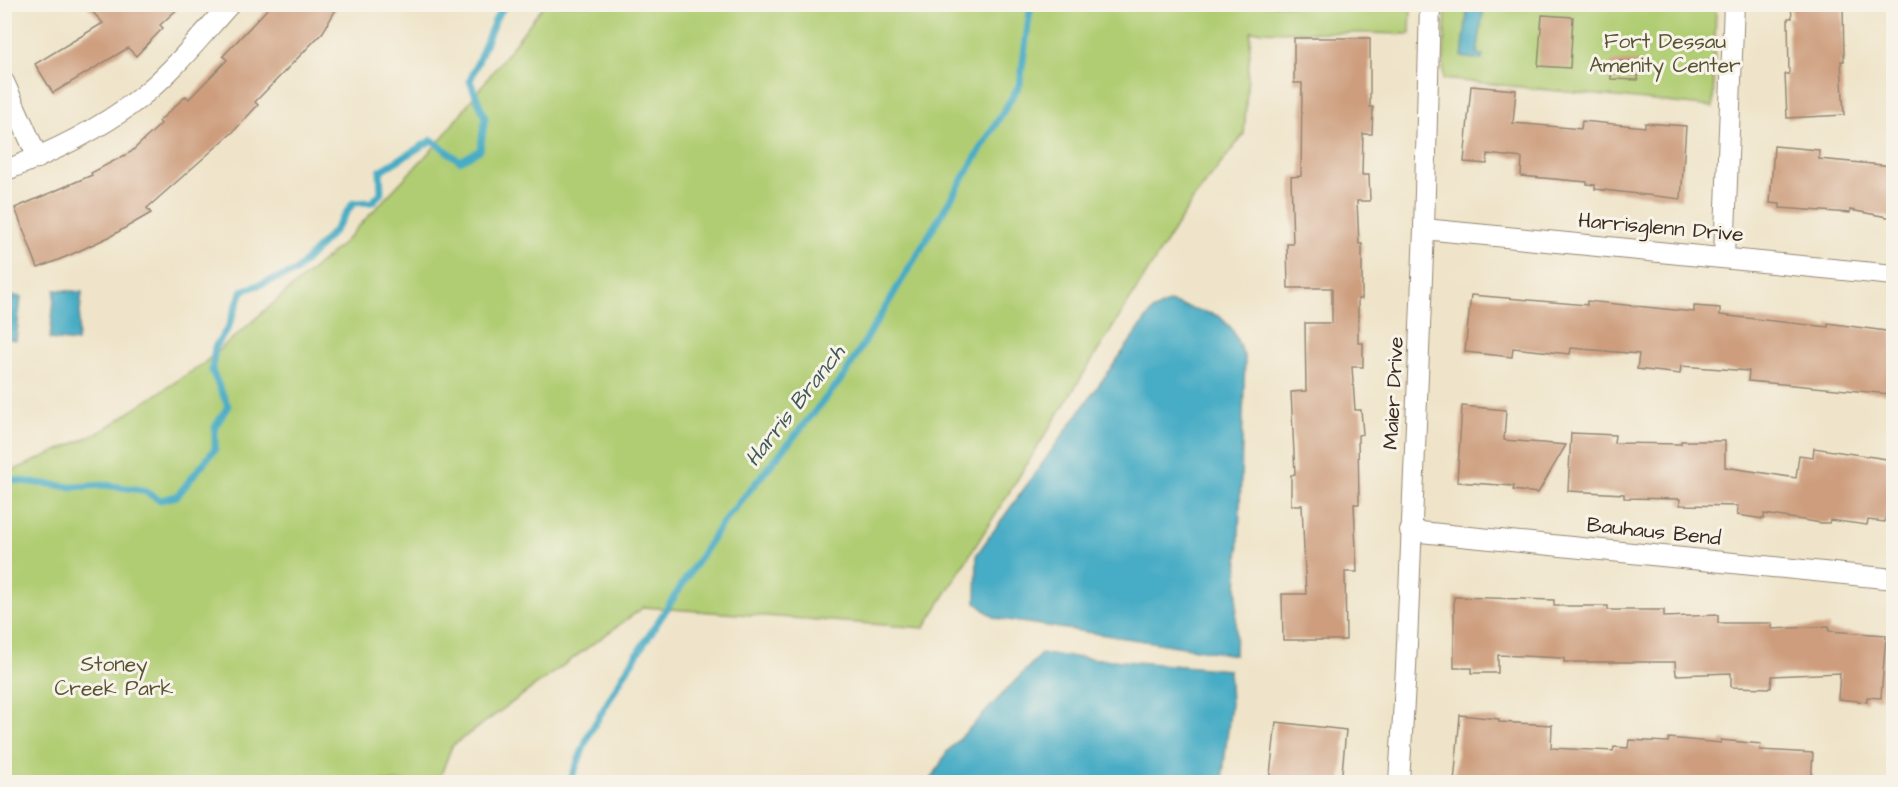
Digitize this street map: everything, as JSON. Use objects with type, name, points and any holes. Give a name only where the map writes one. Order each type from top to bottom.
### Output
[{"type":"street","points":[[4,171],[38,158],[82,136],[138,99],[173,67],[230,4]]},
{"type":"street","name":"Maier Drive","points":[[1398,783],[1406,668],[1424,229],[1430,4]]},
{"type":"street","points":[[1724,257],[1734,4]]},
{"type":"street","points":[[4,82],[38,158]]},
{"type":"street","name":"Harrisglenn Drive","points":[[1424,229],[1893,274]]},
{"type":"street","name":"Bauhaus Bend","points":[[1410,531],[1893,579]]},
{"type":"green space","name":"Stoney Creek Park","points":[[544,5],[1411,5],[1410,34],[1251,31],[1244,134],[1192,201],[924,628],[644,607],[452,746],[438,782],[5,782],[5,474],[100,432],[204,363],[340,246],[438,143]]},
{"type":"green space","name":"Fort Dessau Amenity Center","points":[[1446,5],[1716,5],[1713,107],[1443,79]]},
{"type":"water","points":[[1468,5],[1484,5],[1477,54],[1483,55],[1482,60],[1462,57]]},
{"type":"water","points":[[55,290],[82,292],[77,342],[50,339]]},
{"type":"water","points":[[5,295],[21,297],[16,340],[5,338]]},
{"type":"water","points":[[1169,302],[1219,316],[1232,329],[1245,358],[1235,655],[995,618],[976,603],[977,554],[1152,311]]},
{"type":"water","points":[[1041,654],[1229,670],[1231,703],[1222,782],[930,782],[947,752]]},
{"type":"building","points":[[85,4],[183,4],[160,25],[163,28],[136,56],[128,48],[53,93],[35,64],[103,23]]},
{"type":"building","points":[[272,4],[339,4],[323,32],[255,102],[258,105],[233,132],[147,208],[151,213],[111,236],[38,268],[15,208],[92,175],[91,173],[131,152],[161,124],[159,121],[186,96],[189,99],[227,60],[223,56]]},
{"type":"building","points":[[1791,4],[1843,4],[1844,61],[1841,61],[1844,115],[1787,118],[1785,74],[1789,74],[1788,18],[1792,18]]},
{"type":"building","points":[[1542,15],[1573,17],[1570,68],[1538,66]]},
{"type":"building","points":[[1294,38],[1370,38],[1372,134],[1363,134],[1362,175],[1369,175],[1370,201],[1357,201],[1359,244],[1362,244],[1362,299],[1358,299],[1358,343],[1363,343],[1363,367],[1352,367],[1355,410],[1361,410],[1363,434],[1358,435],[1359,504],[1354,504],[1357,572],[1345,572],[1346,640],[1283,640],[1282,594],[1306,594],[1302,505],[1291,505],[1291,475],[1295,474],[1291,392],[1306,391],[1305,323],[1332,323],[1332,288],[1288,288],[1287,244],[1293,244],[1291,177],[1301,176],[1302,83],[1294,83]]},
{"type":"building","points":[[1611,61],[1638,61],[1638,80],[1611,79]]},
{"type":"building","points":[[1471,86],[1516,90],[1513,123],[1581,129],[1582,121],[1645,127],[1645,123],[1686,126],[1681,199],[1595,189],[1595,185],[1587,184],[1587,182],[1521,176],[1522,158],[1488,154],[1487,164],[1464,162]]},
{"type":"building","points":[[1774,146],[1819,150],[1819,159],[1893,166],[1893,218],[1850,210],[1850,213],[1780,208],[1780,204],[1770,203]]},
{"type":"building","points":[[1471,295],[1587,305],[1587,301],[1694,312],[1694,306],[1720,308],[1720,315],[1828,327],[1828,323],[1893,332],[1893,391],[1890,391],[1890,394],[1748,381],[1749,371],[1681,366],[1680,374],[1637,369],[1639,354],[1571,348],[1570,354],[1513,348],[1512,357],[1465,352]]},
{"type":"building","points":[[1462,406],[1506,410],[1504,440],[1566,445],[1538,493],[1513,490],[1514,486],[1457,482]]},
{"type":"building","points":[[1571,433],[1615,435],[1614,443],[1681,444],[1681,441],[1725,441],[1725,467],[1796,478],[1799,455],[1813,457],[1814,448],[1893,460],[1885,522],[1868,520],[1867,525],[1830,520],[1829,523],[1822,523],[1764,514],[1764,519],[1737,515],[1738,506],[1680,505],[1680,499],[1624,498],[1624,494],[1568,491]]},
{"type":"building","points":[[1454,597],[1554,600],[1554,606],[1608,606],[1608,610],[1664,610],[1664,617],[1718,615],[1718,623],[1772,623],[1772,629],[1829,626],[1829,631],[1886,635],[1881,698],[1867,697],[1867,702],[1838,699],[1840,673],[1772,676],[1771,688],[1731,687],[1731,673],[1676,675],[1675,662],[1564,662],[1564,658],[1498,655],[1498,673],[1472,673],[1472,668],[1454,668]]},
{"type":"building","points":[[1460,715],[1499,719],[1499,722],[1552,725],[1551,748],[1613,751],[1614,747],[1628,748],[1629,740],[1668,742],[1669,738],[1761,744],[1760,750],[1813,753],[1811,783],[1454,783]]},
{"type":"building","points":[[1276,722],[1346,730],[1341,783],[1269,783]]},
{"type":"waterway","points":[[4,479],[72,487],[105,485],[142,490],[160,500],[177,496],[215,449],[215,427],[228,406],[212,371],[215,347],[228,328],[242,291],[295,272],[334,231],[353,203],[372,202],[381,193],[380,171],[432,140],[460,161],[480,150],[485,118],[470,81],[496,18],[506,4]]},
{"type":"waterway","name":"Harris Branch","points":[[570,782],[589,734],[626,671],[721,525],[844,376],[1020,84],[1030,10],[1027,4]]}]
